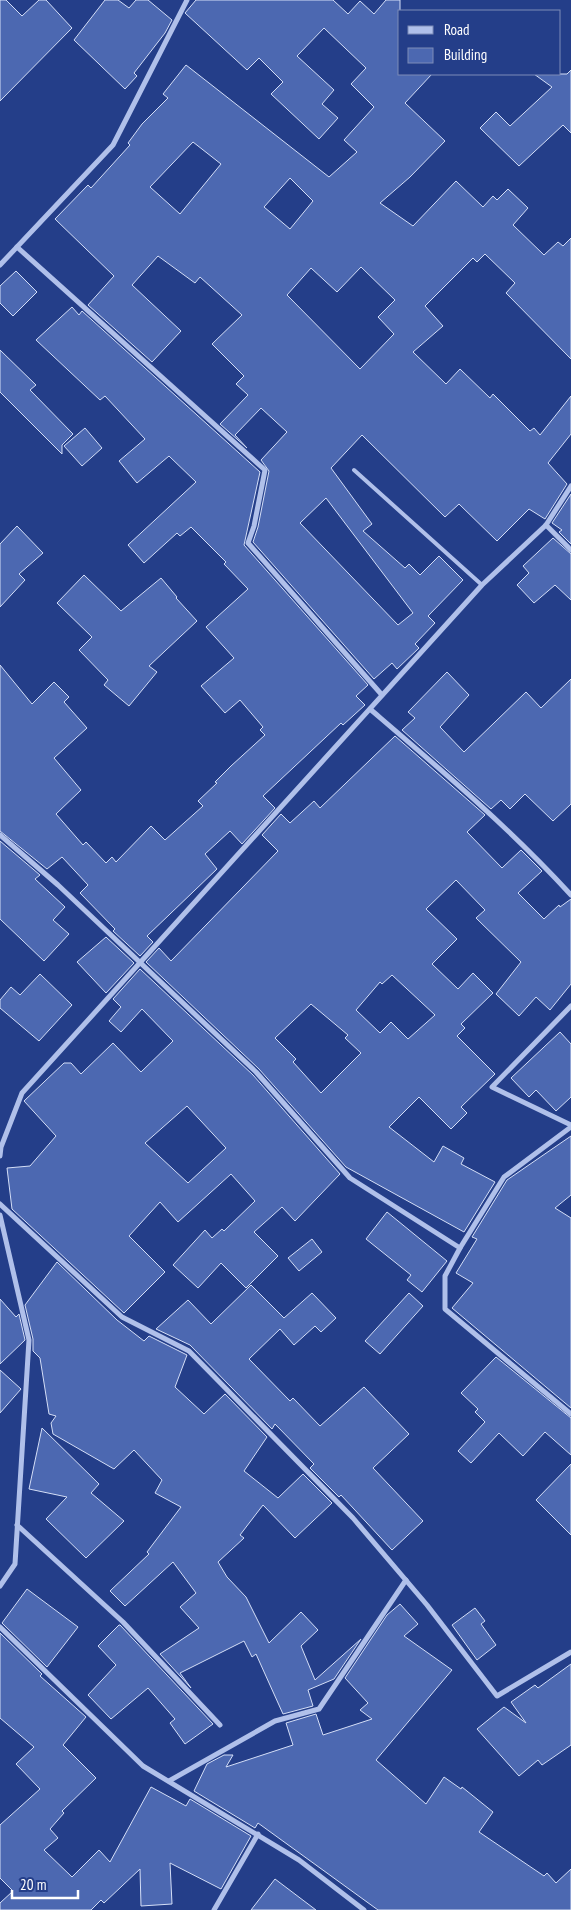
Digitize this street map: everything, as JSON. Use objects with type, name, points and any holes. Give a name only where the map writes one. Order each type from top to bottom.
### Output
[{"type":"street","points":[[0,265],[113,145],[187,0]]},
{"type":"street","points":[[17,247],[265,470],[254,526],[248,542],[382,695]]},
{"type":"street","points":[[0,1156],[1,1147],[22,1093],[482,585],[546,525],[571,486]]},
{"type":"street","points":[[546,525],[571,550]]},
{"type":"street","points":[[370,709],[536,856],[571,895]]},
{"type":"street","points":[[0,835],[58,885],[256,1072],[350,1178],[460,1248]]},
{"type":"street","points":[[571,1006],[492,1087],[571,1126],[504,1177],[460,1248],[446,1276],[445,1309],[571,1414]]},
{"type":"street","points":[[0,1204],[122,1316],[189,1351],[353,1518],[406,1580],[497,1696],[571,1652]]},
{"type":"street","points":[[0,1215],[29,1340],[15,1564],[0,1586]]},
{"type":"street","points":[[17,1525],[123,1622],[220,1725]]},
{"type":"street","points":[[169,1781],[275,1722],[319,1709],[406,1580]]},
{"type":"street","points":[[0,1627],[59,1682],[143,1766],[299,1860],[364,1910]]},
{"type":"street","points":[[214,1910],[258,1834]]},
{"type":"lane","points":[[354,470],[482,585]]},
{"type":"building","points":[[0,0],[6,0],[22,16],[39,0],[46,0],[72,28],[0,101]]},
{"type":"building","points":[[105,0],[118,0],[129,8],[136,0],[148,0],[172,20],[165,33],[134,73],[137,76],[125,89],[74,40]]},
{"type":"building","points":[[196,0],[333,0],[348,14],[360,1],[374,14],[386,0],[400,0],[400,10],[398,10],[398,75],[431,75],[405,103],[445,141],[410,177],[380,203],[413,226],[456,181],[483,207],[493,196],[497,200],[508,189],[528,208],[513,225],[544,255],[558,242],[563,246],[571,238],[571,359],[506,293],[515,283],[485,254],[477,262],[473,258],[425,306],[443,326],[413,352],[446,384],[460,369],[490,398],[493,394],[530,431],[534,428],[540,435],[571,396],[571,434],[548,463],[567,484],[545,519],[529,509],[497,541],[459,504],[445,517],[362,435],[331,468],[372,524],[363,531],[405,568],[409,564],[420,575],[439,556],[463,580],[428,616],[435,623],[415,644],[419,648],[397,669],[392,663],[374,679],[253,542],[258,527],[269,471],[261,460],[287,432],[261,408],[235,435],[247,448],[220,424],[248,395],[236,384],[244,376],[212,344],[242,315],[200,277],[195,283],[158,256],[132,285],[181,331],[152,362],[88,305],[114,276],[55,219],[88,185],[91,188],[130,145],[128,143],[142,124],[168,98],[163,94],[186,65],[329,177],[357,152],[344,140],[374,107],[351,84],[366,68],[324,28],[297,56],[334,90],[322,104],[338,118],[319,139],[271,94],[283,82],[259,58],[247,70],[185,13]],"holes":[[[193,142],[221,164],[180,214],[150,187]],[[290,178],[313,201],[290,229],[264,207]],[[361,267],[395,300],[378,317],[394,334],[360,369],[287,295],[311,268],[337,292]],[[326,498],[413,613],[398,625],[300,523]]]},
{"type":"building","points":[[571,70],[571,133],[563,125],[519,166],[480,128],[496,112],[510,126],[552,87],[535,75],[567,74]]},
{"type":"building","points":[[16,271],[37,292],[13,316],[0,303],[0,286]]},
{"type":"building","points":[[72,307],[79,315],[82,311],[260,472],[244,545],[368,685],[356,696],[365,705],[343,725],[341,723],[263,796],[275,808],[242,844],[230,831],[205,854],[217,869],[147,936],[153,942],[140,956],[113,931],[115,929],[80,893],[88,885],[62,857],[47,869],[0,831],[0,665],[32,704],[54,682],[69,697],[64,702],[87,728],[54,758],[81,790],[56,814],[83,845],[86,842],[106,863],[112,857],[116,862],[151,826],[165,840],[203,806],[198,801],[231,766],[265,735],[260,730],[263,727],[240,700],[225,713],[201,686],[234,658],[206,627],[248,589],[224,564],[226,562],[191,527],[180,536],[177,533],[144,563],[128,545],[196,482],[169,456],[137,483],[119,461],[145,439],[105,396],[100,400],[36,340]]},
{"type":"building","points":[[0,350],[36,385],[30,390],[73,434],[62,445],[62,454],[0,392]]},
{"type":"building","points":[[85,428],[102,448],[82,466],[64,446]]},
{"type":"building","points":[[571,494],[571,544],[559,532],[562,530],[552,523]]},
{"type":"building","points":[[17,526],[43,553],[19,574],[25,580],[0,607],[0,544]]},
{"type":"building","points":[[553,538],[571,554],[571,600],[555,585],[534,603],[517,585],[529,573],[523,566]]},
{"type":"building","points":[[84,575],[121,611],[161,578],[197,621],[149,666],[157,672],[129,706],[104,685],[108,680],[79,650],[92,637],[57,603]]},
{"type":"building","points":[[447,672],[469,695],[440,727],[464,752],[526,692],[541,708],[571,679],[571,804],[553,821],[525,794],[510,809],[501,800],[491,809],[402,730],[415,718],[408,712]]},
{"type":"building","points":[[395,736],[485,815],[467,832],[502,868],[521,850],[542,871],[518,893],[544,919],[559,905],[560,907],[571,899],[571,984],[550,1010],[536,997],[519,1016],[496,994],[521,962],[476,918],[485,910],[456,880],[426,909],[457,939],[432,964],[458,989],[473,973],[493,993],[461,1024],[465,1028],[457,1036],[495,1074],[461,1107],[467,1113],[451,1129],[419,1097],[389,1127],[434,1162],[443,1146],[464,1158],[461,1164],[495,1182],[464,1232],[346,1167],[259,1069],[146,962],[159,948],[171,961],[278,851],[262,835],[281,814],[290,823],[314,801],[320,808]],"holes":[[[392,975],[435,1015],[408,1039],[391,1022],[380,1033],[356,1010],[380,982],[382,984]],[[311,1004],[348,1035],[345,1038],[361,1053],[321,1093],[293,1062],[296,1059],[275,1038]]]},
{"type":"building","points":[[0,841],[40,875],[35,879],[65,907],[53,920],[69,934],[44,961],[0,919]]},
{"type":"building","points":[[106,937],[134,963],[106,993],[77,962]]},
{"type":"building","points":[[140,969],[253,1075],[340,1174],[295,1221],[282,1207],[254,1232],[278,1256],[246,1288],[221,1263],[198,1288],[173,1265],[205,1230],[212,1238],[222,1229],[224,1231],[255,1201],[231,1174],[178,1222],[160,1202],[129,1236],[165,1272],[124,1313],[12,1209],[7,1168],[30,1166],[56,1136],[24,1101],[64,1063],[71,1063],[81,1074],[113,1043],[141,1072],[173,1041],[142,1009],[121,1032],[109,1021],[121,1007],[113,999]],"holes":[[[187,1106],[226,1148],[188,1183],[145,1143]]]},
{"type":"building","points":[[40,974],[72,1005],[39,1041],[0,1008],[0,1000],[11,987],[20,995]]},
{"type":"building","points":[[560,1032],[571,1044],[571,1097],[556,1111],[536,1090],[529,1097],[511,1078]]},
{"type":"building","points":[[571,1136],[571,1195],[555,1208],[571,1218],[571,1408],[452,1308],[473,1283],[456,1273],[477,1239],[472,1237],[507,1180]]},
{"type":"building","points":[[387,1212],[447,1261],[422,1292],[407,1280],[411,1275],[366,1239]]},
{"type":"building","points":[[312,1239],[322,1252],[299,1271],[288,1258]]},
{"type":"building","points":[[57,1262],[117,1320],[144,1341],[149,1336],[187,1355],[175,1387],[204,1414],[225,1394],[267,1437],[244,1471],[278,1498],[303,1474],[332,1503],[295,1538],[263,1505],[240,1535],[244,1538],[218,1562],[227,1577],[246,1597],[269,1643],[301,1612],[318,1630],[301,1646],[315,1680],[361,1639],[334,1679],[308,1690],[313,1706],[283,1714],[256,1654],[252,1657],[244,1641],[180,1673],[191,1688],[160,1654],[199,1628],[180,1607],[196,1593],[173,1562],[125,1606],[110,1591],[149,1554],[147,1552],[181,1507],[155,1493],[162,1480],[134,1450],[114,1469],[53,1434],[51,1423],[56,1416],[49,1414],[40,1358],[33,1351],[33,1339],[25,1305]]},
{"type":"building","points":[[251,1285],[284,1318],[312,1293],[336,1318],[321,1332],[315,1326],[294,1345],[280,1329],[249,1359],[290,1401],[293,1398],[320,1426],[364,1387],[409,1434],[373,1468],[423,1521],[392,1550],[341,1495],[339,1497],[310,1468],[314,1464],[275,1424],[272,1429],[190,1345],[156,1329],[188,1300],[211,1324]]},
{"type":"building","points":[[409,1293],[423,1306],[380,1354],[365,1341]]},
{"type":"building","points":[[0,1299],[16,1317],[19,1314],[25,1340],[0,1364]]},
{"type":"building","points":[[496,1357],[571,1418],[571,1455],[545,1432],[523,1456],[499,1433],[471,1463],[458,1451],[485,1422],[475,1412],[478,1409],[461,1393]]},
{"type":"building","points":[[0,1370],[21,1389],[0,1413]]},
{"type":"building","points":[[42,1428],[99,1484],[91,1493],[124,1521],[86,1558],[46,1519],[67,1497],[29,1489]]},
{"type":"building","points":[[571,1464],[571,1535],[536,1500]]},
{"type":"building","points":[[27,1589],[78,1627],[47,1667],[2,1623]]},
{"type":"building","points":[[400,1604],[418,1624],[404,1636],[452,1670],[376,1760],[426,1804],[444,1777],[461,1789],[462,1787],[493,1812],[479,1832],[544,1876],[547,1873],[556,1883],[571,1869],[571,1910],[378,1910],[258,1823],[255,1828],[194,1791],[207,1764],[224,1755],[233,1755],[226,1767],[293,1745],[286,1723],[316,1714],[323,1735],[372,1719],[360,1710],[368,1703],[345,1678],[387,1615]]},
{"type":"building","points":[[475,1608],[485,1621],[481,1624],[496,1645],[477,1660],[452,1625]]},
{"type":"building","points":[[119,1625],[213,1724],[185,1744],[170,1723],[175,1719],[148,1688],[111,1719],[88,1695],[116,1665],[98,1646]]},
{"type":"building","points":[[0,1633],[42,1674],[40,1676],[86,1717],[63,1745],[96,1778],[62,1811],[64,1813],[50,1829],[58,1838],[44,1850],[72,1877],[99,1850],[110,1862],[151,1787],[186,1806],[190,1799],[251,1836],[221,1889],[170,1863],[172,1904],[141,1906],[140,1869],[104,1903],[101,1900],[91,1910],[0,1910],[0,1903],[13,1891],[0,1878],[0,1825],[40,1789],[16,1764],[34,1747],[0,1718]]},
{"type":"building","points":[[571,1664],[571,1745],[542,1765],[538,1760],[519,1776],[477,1729],[504,1707],[526,1723],[511,1702],[535,1685],[538,1688]]},
{"type":"building","points":[[275,1879],[316,1910],[251,1910]]}]
